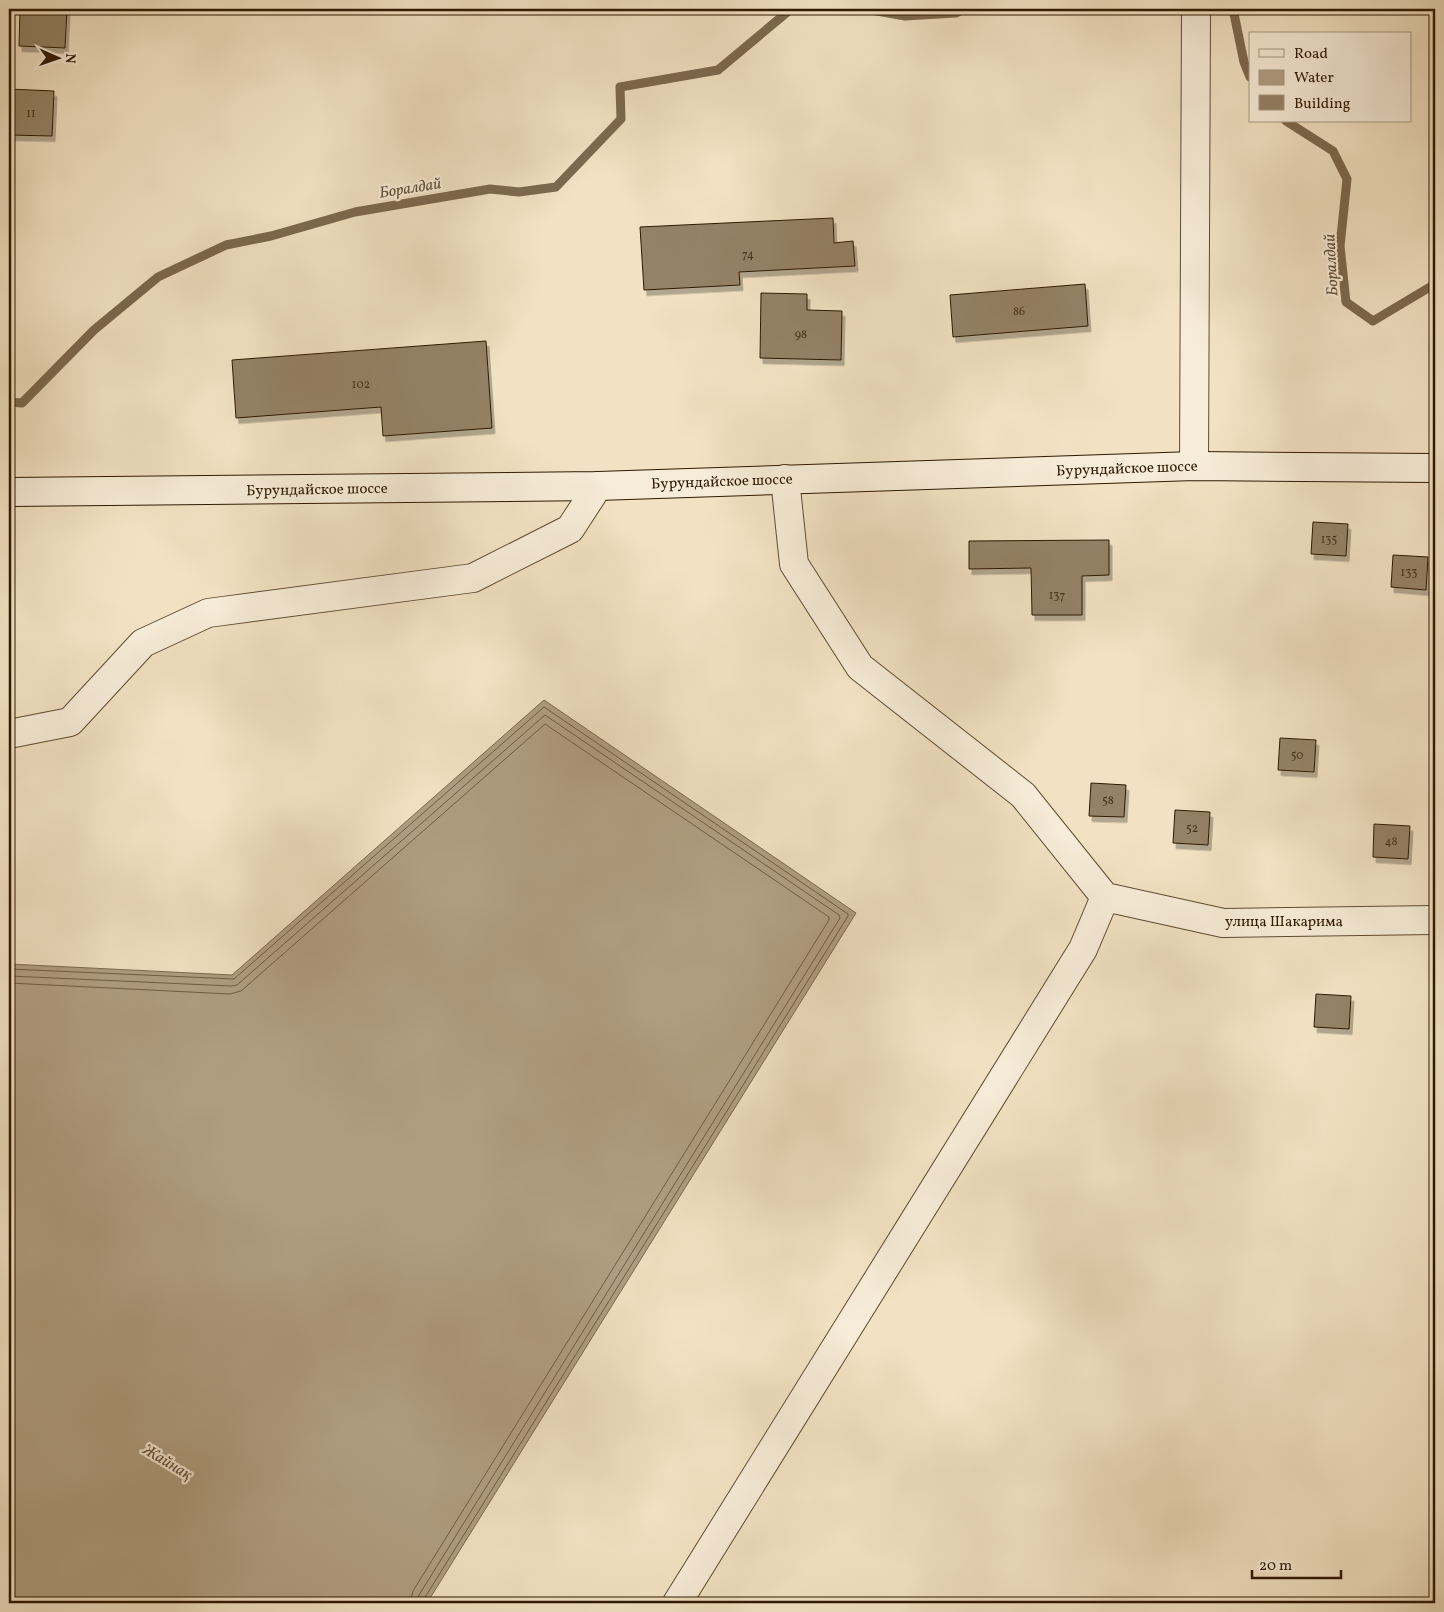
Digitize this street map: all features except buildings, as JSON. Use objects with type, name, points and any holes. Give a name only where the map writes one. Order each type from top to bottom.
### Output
[{"type":"street","points":[[1194,466],[1196,9]]},
{"type":"street","name":"Бурундайское шоссе","points":[[9,492],[598,486],[1194,466],[1435,468]]},
{"type":"street","points":[[676,1603],[1083,949],[1104,897],[1023,795],[860,667],[794,564],[785,479]]},
{"type":"street","points":[[9,734],[70,722],[143,643],[208,613],[473,578],[570,529],[598,486]]},
{"type":"street","name":"улица Шакарима","points":[[1104,897],[1224,923],[1435,920]]},
{"type":"water","name":"Жайнақ","points":[[544,700],[856,913],[427,1603],[9,1603],[9,964],[232,975]]},
{"type":"waterway","name":"Боралдай","points":[[9,402],[22,403],[94,330],[158,277],[226,245],[271,236],[355,212],[490,189],[519,192],[556,187],[621,119],[620,87],[718,70],[791,9]]},
{"type":"waterway","name":"Боралдай","points":[[866,9],[905,16],[956,13],[963,9]]},
{"type":"waterway","name":"Боралдай","points":[[1233,9],[1244,62],[1249,74]]},
{"type":"waterway","name":"Боралдай","points":[[1288,122],[1333,151],[1347,179],[1340,246],[1346,302],[1373,321],[1435,284]]}]
